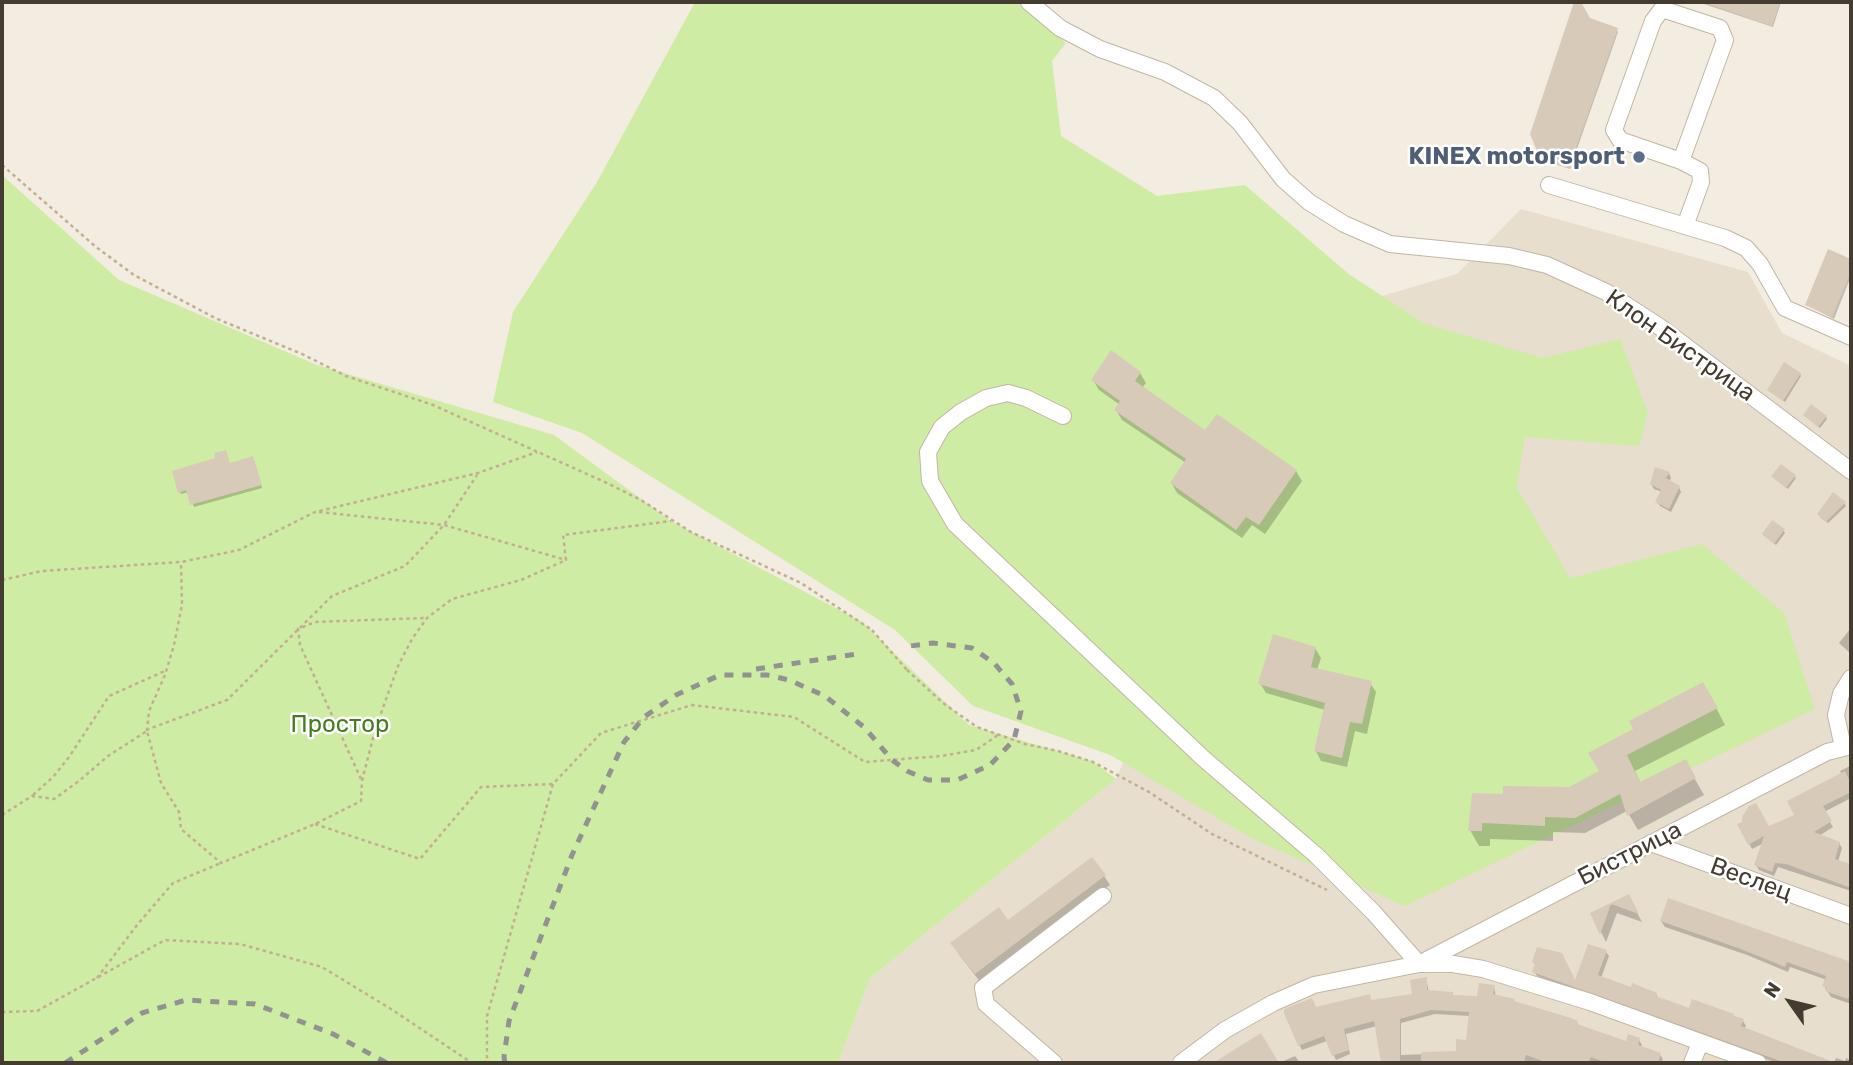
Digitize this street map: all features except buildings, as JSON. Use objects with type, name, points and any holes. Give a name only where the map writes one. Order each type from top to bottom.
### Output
[{"type":"street","name":"Клон Бистрица","points":[[1029,2],[1060,27],[1100,49],[1165,72],[1214,98],[1240,123],[1283,179],[1310,202],[1344,224],[1390,244],[1508,256],[1547,265],[1606,292],[1671,335],[1851,471]]},
{"type":"street","points":[[1681,161],[1725,40],[1720,28],[1662,9],[1653,20],[1614,130],[1620,140],[1681,161],[1700,172],[1701,182],[1685,226]]},
{"type":"street","points":[[1549,185],[1746,247],[1760,264],[1785,308],[1851,337]]},
{"type":"street","points":[[1063,416],[1026,398],[1008,393],[986,398],[942,427],[929,452],[930,481],[955,524],[1204,759],[1316,855],[1374,913],[1419,964]]},
{"type":"street","name":"Бистрица","points":[[1419,964],[1827,752],[1847,746],[1836,715],[1841,694],[1851,678]]},
{"type":"street","name":"Веслец","points":[[1651,843],[1851,916]]},
{"type":"street","points":[[1054,1063],[986,1004],[983,988],[1102,896]]},
{"type":"street","points":[[1181,1063],[1225,1030],[1273,1003],[1314,985],[1419,964],[1453,964],[1483,969],[1590,1002],[1758,1063]]},
{"type":"street","points":[[1692,1063],[1700,1043]]},
{"type":"path","points":[[2,165],[96,247],[145,281],[215,318],[302,354],[346,376],[433,405],[641,500],[671,521],[715,544],[801,583],[872,630],[907,670],[962,718],[977,727],[1093,762],[1149,792],[1212,834],[1338,895]]},
{"type":"path","points":[[2,580],[42,571],[181,562],[239,551],[315,512],[478,473],[537,453]]},
{"type":"path","points":[[32,796],[54,799],[146,731],[227,700],[332,596],[405,566],[444,525],[478,473]]},
{"type":"path","points":[[315,512],[444,525],[566,560]]},
{"type":"path","points":[[566,560],[563,535],[671,521]]},
{"type":"path","points":[[95,981],[173,883],[315,824],[361,801],[362,781],[374,730],[398,666],[427,618],[452,599],[521,580],[566,560]]},
{"type":"path","points":[[181,562],[182,605],[167,670],[149,711],[146,731],[161,783],[179,812],[181,829],[221,863]]},
{"type":"path","points":[[298,629],[315,622],[427,618]]},
{"type":"path","points":[[298,629],[300,645],[362,781]]},
{"type":"path","points":[[2,815],[32,796],[52,778],[109,696],[167,670]]},
{"type":"path","points":[[483,1063],[487,1061],[487,1016],[553,784],[600,733],[692,705],[794,717],[865,762],[941,756],[976,750],[998,734]]},
{"type":"path","points":[[315,824],[420,859],[481,787],[553,784]]},
{"type":"path","points":[[2,1012],[37,1011],[165,940],[240,944],[322,967],[472,1063]]},
{"type":"shaded area","points":[[1521,209],[1748,272],[1782,333],[1851,366],[1851,1063],[838,1063],[870,978],[1116,779],[1213,560],[1382,296],[1457,274]]},
{"type":"green space","points":[[1020,2],[1066,43],[1052,61],[1061,136],[1157,196],[1245,185],[1350,275],[1425,324],[1543,358],[1620,339],[1648,413],[1639,446],[1525,437],[1517,488],[1570,578],[1702,544],[1784,613],[1815,709],[1405,906],[1255,840],[1110,755],[973,706],[895,630],[582,433],[493,402],[513,312],[597,182],[694,4]]},
{"type":"green space","name":"Простор","points":[[2,175],[119,280],[317,365],[554,435],[671,521],[862,622],[969,725],[1092,761],[1116,779],[870,978],[838,1063],[2,1063]]},
{"type":"railway","points":[[505,1063],[509,1021],[572,855],[624,742],[644,717],[676,695],[720,675],[767,675],[789,680],[825,696],[865,728],[892,760],[907,771],[928,780],[957,780],[990,765],[1014,740],[1021,711],[1012,684],[994,663],[972,648],[933,643],[910,646]]},
{"type":"railway","points":[[756,669],[857,654]]},
{"type":"railway","points":[[65,1063],[142,1013],[186,1000],[255,1004],[333,1034],[387,1063]]},
{"type":"place","name":"KINEX motorsport","points":[[1639,157]]}]
